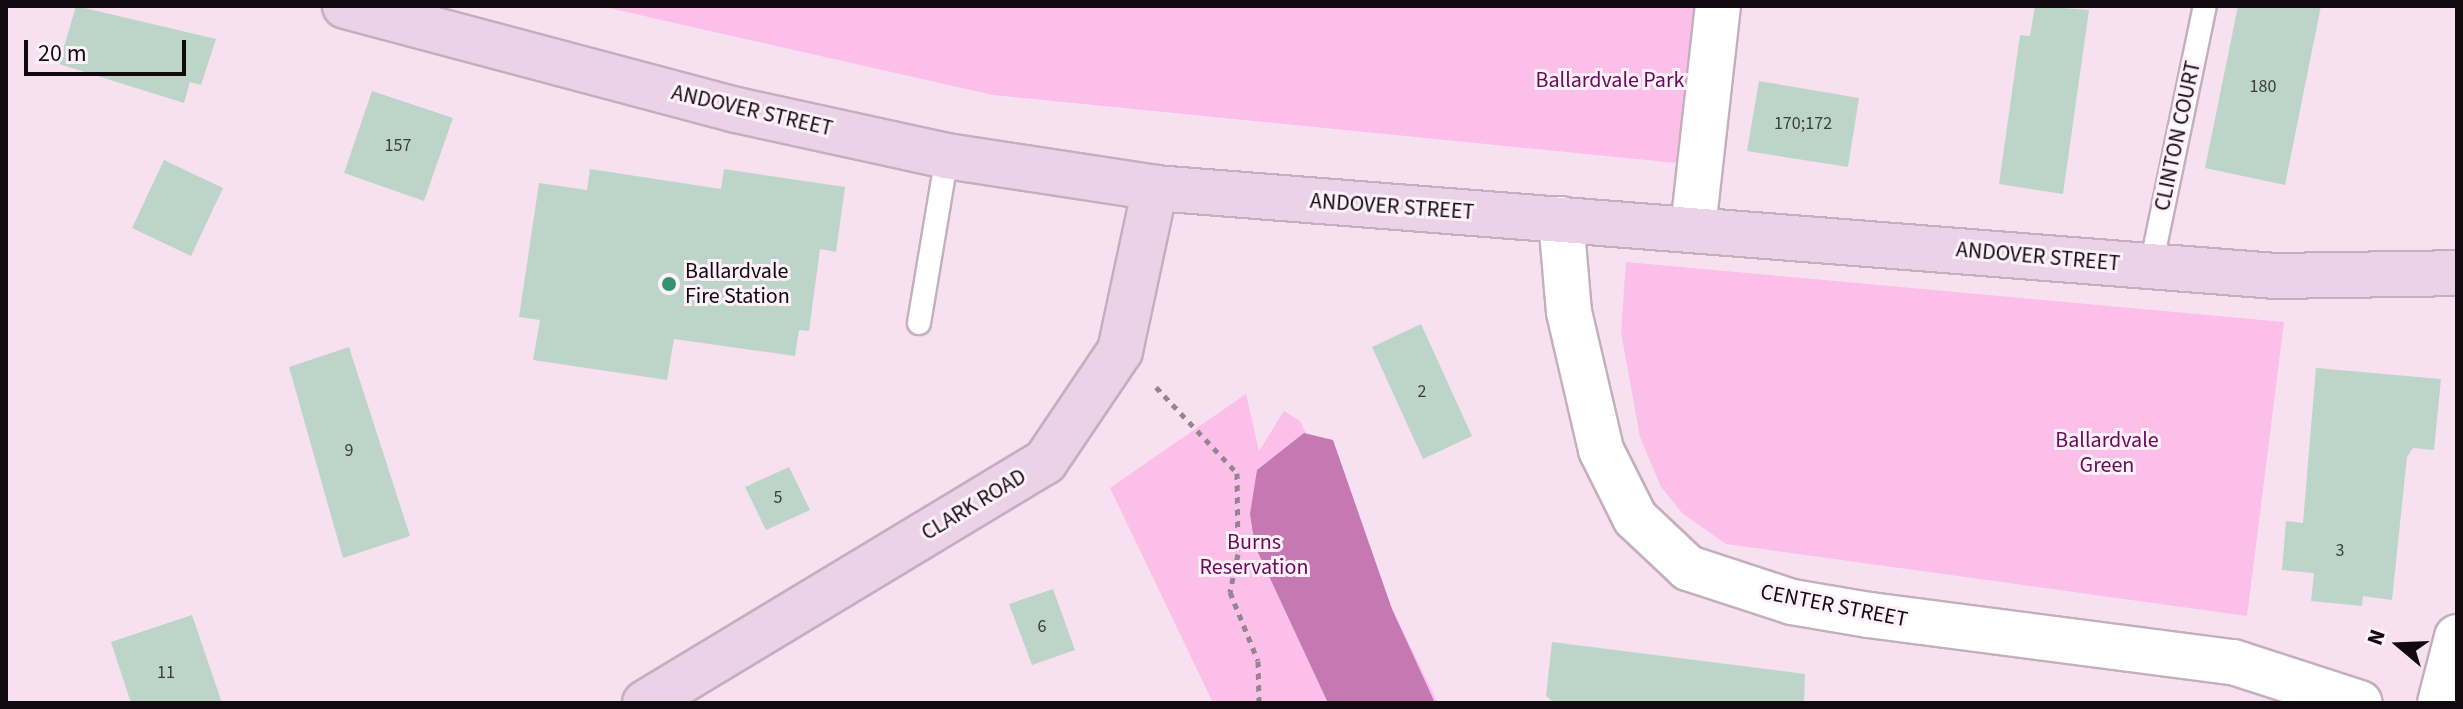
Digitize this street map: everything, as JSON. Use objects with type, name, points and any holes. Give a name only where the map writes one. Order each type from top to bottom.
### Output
[{"type":"main road","name":"ANDOVER STREET","points":[[345,6],[736,110],[947,156],[1155,188],[2334,278],[2457,273]]},
{"type":"main road","name":"CLARK ROAD","points":[[645,703],[1045,462],[1120,351],[1155,188]]},
{"type":"street","points":[[1693,228],[1718,6]]},
{"type":"street","name":"CENTER STREET","points":[[1561,219],[1569,312],[1601,450],[1635,518],[1680,563],[1792,602],[2233,662],[2360,703]]},
{"type":"street","points":[[2440,703],[2457,637]]},
{"type":"lane","name":"CLINTON COURT","points":[[2151,266],[2205,6]]},
{"type":"lane","points":[[919,323],[947,156]]},
{"type":"path","points":[[1120,351],[1237,473],[1238,554],[1230,592],[1258,661],[1259,703]]},
{"type":"green space","name":"Ballardvale Park","points":[[600,6],[1695,6],[1677,163],[993,95]]},
{"type":"green space","name":"Ballardvale Green","points":[[1626,262],[2284,322],[2247,616],[1726,544],[1683,514],[1661,487],[1640,437],[1621,332]]},
{"type":"green space","name":"Burns Reservation","points":[[1246,394],[1259,451],[1284,411],[1300,421],[1438,703],[1213,703],[1110,488]]},
{"type":"shaded area","points":[[1304,433],[1333,440],[1392,609],[1435,703],[1328,703],[1255,546],[1250,514],[1257,470]]},
{"type":"building","points":[[76,6],[216,39],[201,85],[190,82],[184,103],[59,64]]},
{"type":"building","points":[[2035,6],[2089,10],[2063,194],[1999,184],[2020,35],[2030,36]]},
{"type":"building","points":[[2238,6],[2321,6],[2285,185],[2205,168]]},
{"type":"building","points":[[1759,81],[1859,98],[1848,167],[1747,151]]},
{"type":"building","points":[[372,91],[453,118],[424,201],[344,173]]},
{"type":"building","points":[[164,160],[223,188],[191,256],[132,228]]},
{"type":"building","name":"Ballardvale Fire Station","points":[[590,169],[721,189],[724,169],[845,187],[836,252],[820,249],[809,331],[799,330],[795,356],[674,339],[667,380],[533,360],[540,320],[519,317],[539,183],[587,190]]},
{"type":"building","points":[[1421,324],[1472,436],[1423,459],[1372,347]]},
{"type":"building","points":[[349,347],[410,536],[343,558],[289,367]]},
{"type":"building","points":[[2316,368],[2441,379],[2434,450],[2413,448],[2407,457],[2392,600],[2363,596],[2362,606],[2311,601],[2314,573],[2282,570],[2286,521],[2303,523]]},
{"type":"building","points":[[789,467],[810,510],[766,530],[745,487]]},
{"type":"building","points":[[1053,589],[1075,650],[1032,665],[1009,604]]},
{"type":"building","points":[[192,615],[222,703],[131,703],[111,642]]},
{"type":"building","points":[[1552,642],[1805,674],[1804,703],[1555,703],[1546,696]]},
{"type":"place","name":"Ballardvale Fire Station","points":[[669,284]]}]
